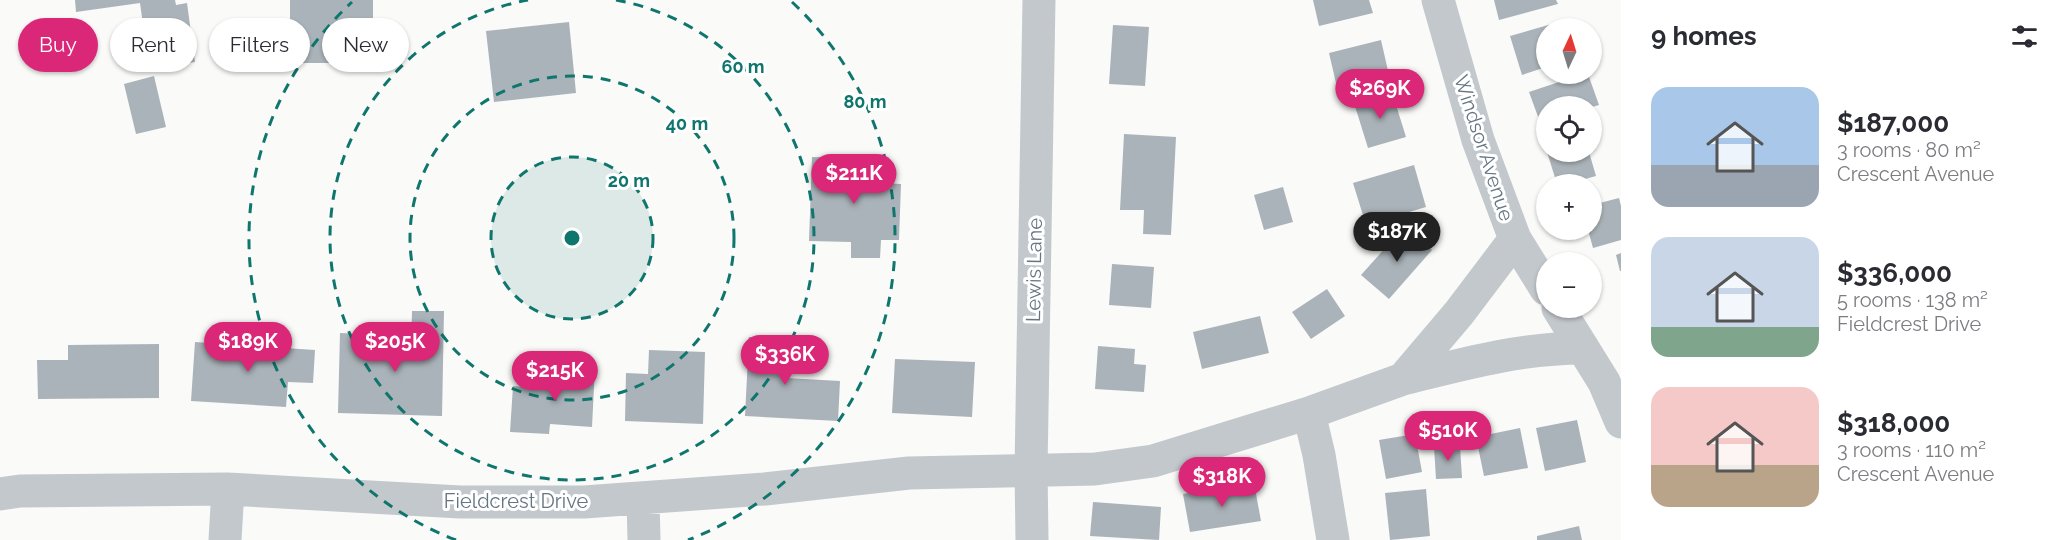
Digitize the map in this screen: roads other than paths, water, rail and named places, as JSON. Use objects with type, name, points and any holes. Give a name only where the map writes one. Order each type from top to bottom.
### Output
[{"type":"street","name":"Lewis Lane","points":[[1032,540],[1031,469],[1039,0]]},
{"type":"street","name":"Windsor Avenue","points":[[1438,0],[1478,140],[1515,239],[1536,273]]},
{"type":"street","points":[[1403,379],[1459,313],[1515,239]]},
{"type":"street","points":[[1564,318],[1604,382],[1621,422]]},
{"type":"street","name":"Fieldcrest Drive","points":[[0,494],[20,491],[228,489],[460,502],[584,502],[765,489],[909,472],[1095,469],[1153,461],[1309,413],[1403,379],[1500,356],[1550,348],[1583,348]]},
{"type":"street","points":[[1309,413],[1319,454],[1332,540]]},
{"type":"street","points":[[225,540],[228,489]]},
{"type":"street","points":[[642,498],[644,540]]}]
